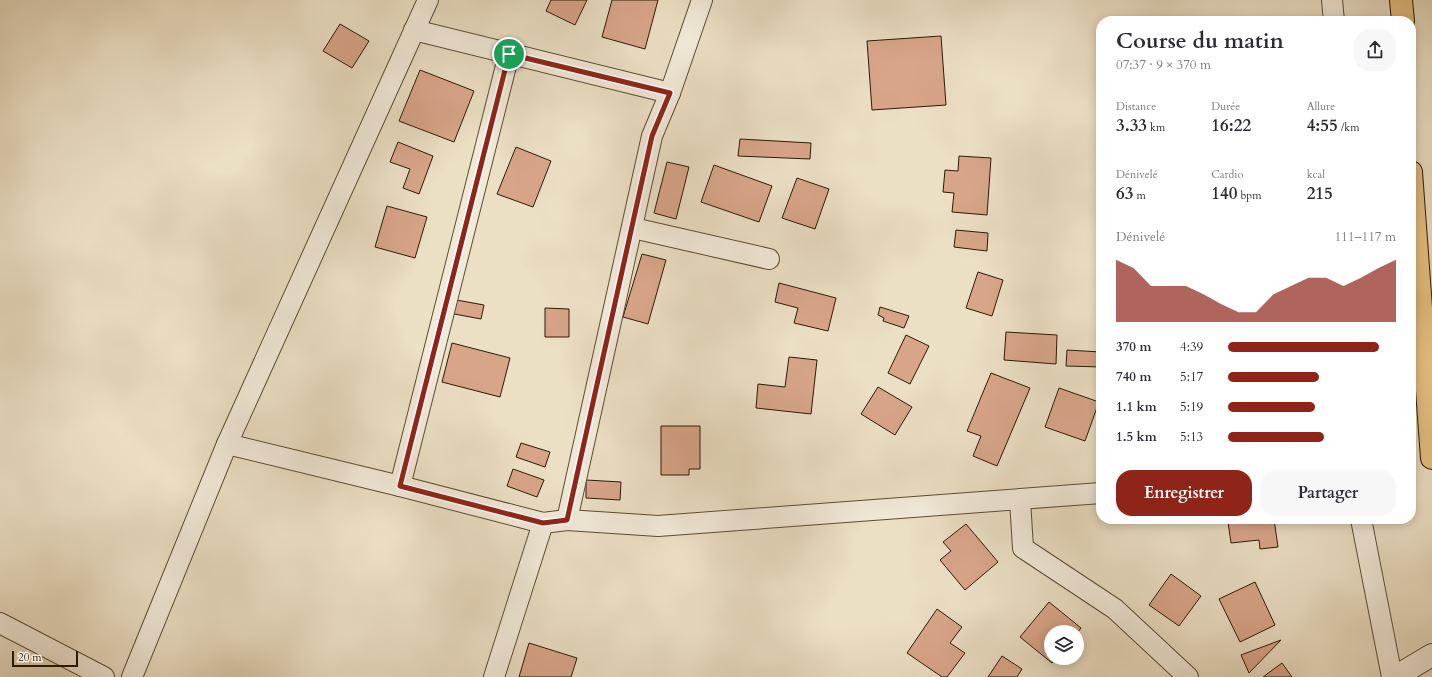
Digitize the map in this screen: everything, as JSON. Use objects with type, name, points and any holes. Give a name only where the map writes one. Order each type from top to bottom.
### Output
[{"type":"main road","points":[[1401,0],[1403,16]]},
{"type":"main road","points":[[1416,240],[1432,458]]},
{"type":"street","points":[[132,677],[227,444],[428,0]]},
{"type":"street","points":[[567,520],[633,228],[652,136],[670,93],[702,0]]},
{"type":"street","points":[[1332,0],[1334,16]]},
{"type":"street","points":[[414,30],[670,93]]},
{"type":"street","points":[[400,486],[509,54]]},
{"type":"street","points":[[633,228],[769,259]]},
{"type":"street","points":[[227,444],[400,486],[543,523],[567,520],[658,526],[1096,493]]},
{"type":"street","points":[[1020,500],[1023,548],[1115,609],[1188,677]]},
{"type":"street","points":[[494,677],[543,523]]},
{"type":"street","points":[[1362,524],[1393,677],[1432,655]]},
{"type":"street","points":[[1,625],[104,677]]},
{"type":"building","points":[[551,0],[587,0],[575,25],[546,11]]},
{"type":"building","points":[[612,0],[658,0],[645,49],[602,37]]},
{"type":"building","points":[[340,24],[369,41],[352,68],[323,51]]},
{"type":"building","points":[[941,36],[946,105],[872,110],[867,41]]},
{"type":"building","points":[[420,70],[474,91],[454,142],[399,121]]},
{"type":"building","points":[[740,139],[811,143],[810,159],[738,156]]},
{"type":"building","points":[[398,142],[433,156],[419,194],[403,188],[410,169],[390,162]]},
{"type":"building","points":[[516,147],[551,161],[533,207],[497,194]]},
{"type":"building","points":[[959,156],[991,158],[987,215],[952,212],[954,193],[943,192],[945,170],[958,171]]},
{"type":"building","points":[[667,162],[689,167],[676,219],[654,213]]},
{"type":"building","points":[[714,165],[772,186],[759,222],[701,202]]},
{"type":"building","points":[[797,178],[829,189],[815,229],[782,218]]},
{"type":"building","points":[[387,206],[427,217],[415,258],[375,247]]},
{"type":"building","points":[[956,230],[988,233],[987,251],[954,247]]},
{"type":"building","points":[[642,254],[666,260],[648,324],[623,317]]},
{"type":"building","points":[[978,272],[1003,280],[992,316],[966,308]]},
{"type":"building","points":[[779,283],[836,298],[828,331],[794,323],[798,308],[775,302]]},
{"type":"building","points":[[451,299],[484,305],[481,319],[449,313]]},
{"type":"building","points":[[880,307],[909,316],[904,328],[883,321],[884,318],[878,315]]},
{"type":"building","points":[[545,308],[569,309],[569,337],[545,337]]},
{"type":"building","points":[[1006,332],[1057,335],[1056,364],[1004,360]]},
{"type":"building","points":[[906,335],[929,346],[910,384],[888,373]]},
{"type":"building","points":[[452,343],[510,358],[500,397],[442,382]]},
{"type":"building","points":[[1067,350],[1096,352],[1096,367],[1066,366]]},
{"type":"building","points":[[789,357],[817,360],[811,414],[756,408],[758,384],[785,387]]},
{"type":"building","points":[[991,373],[1030,388],[997,466],[973,456],[981,436],[967,431]]},
{"type":"building","points":[[878,387],[912,407],[895,435],[861,414]]},
{"type":"building","points":[[1059,388],[1096,401],[1096,410],[1085,441],[1045,427]]},
{"type":"building","points":[[661,426],[700,426],[700,469],[689,469],[689,475],[661,475]]},
{"type":"building","points":[[521,443],[550,452],[545,467],[516,457]]},
{"type":"building","points":[[513,469],[544,480],[537,497],[507,486]]},
{"type":"building","points":[[586,480],[621,482],[620,500],[586,498]]},
{"type":"building","points":[[966,524],[998,562],[965,590],[940,560],[951,551],[943,542]]},
{"type":"building","points":[[1228,524],[1275,524],[1278,547],[1260,549],[1259,540],[1231,543]]},
{"type":"building","points":[[1171,574],[1201,596],[1179,626],[1149,605]]},
{"type":"building","points":[[1255,582],[1275,625],[1240,642],[1219,599]]},
{"type":"building","points":[[1049,602],[1077,625],[1044,625],[1044,656],[1020,637]]},
{"type":"building","points":[[937,609],[962,627],[950,643],[965,653],[947,677],[942,677],[907,653]]},
{"type":"building","points":[[1281,640],[1249,673],[1241,655]]},
{"type":"building","points":[[529,643],[577,658],[571,677],[519,677]]},
{"type":"building","points":[[1002,656],[1022,669],[1017,677],[988,677]]},
{"type":"building","points":[[1282,663],[1292,677],[1263,677]]},
{"type":"route","points":[[509,54],[670,93],[652,136],[633,228],[567,520],[543,523],[400,486],[509,54]]}]
